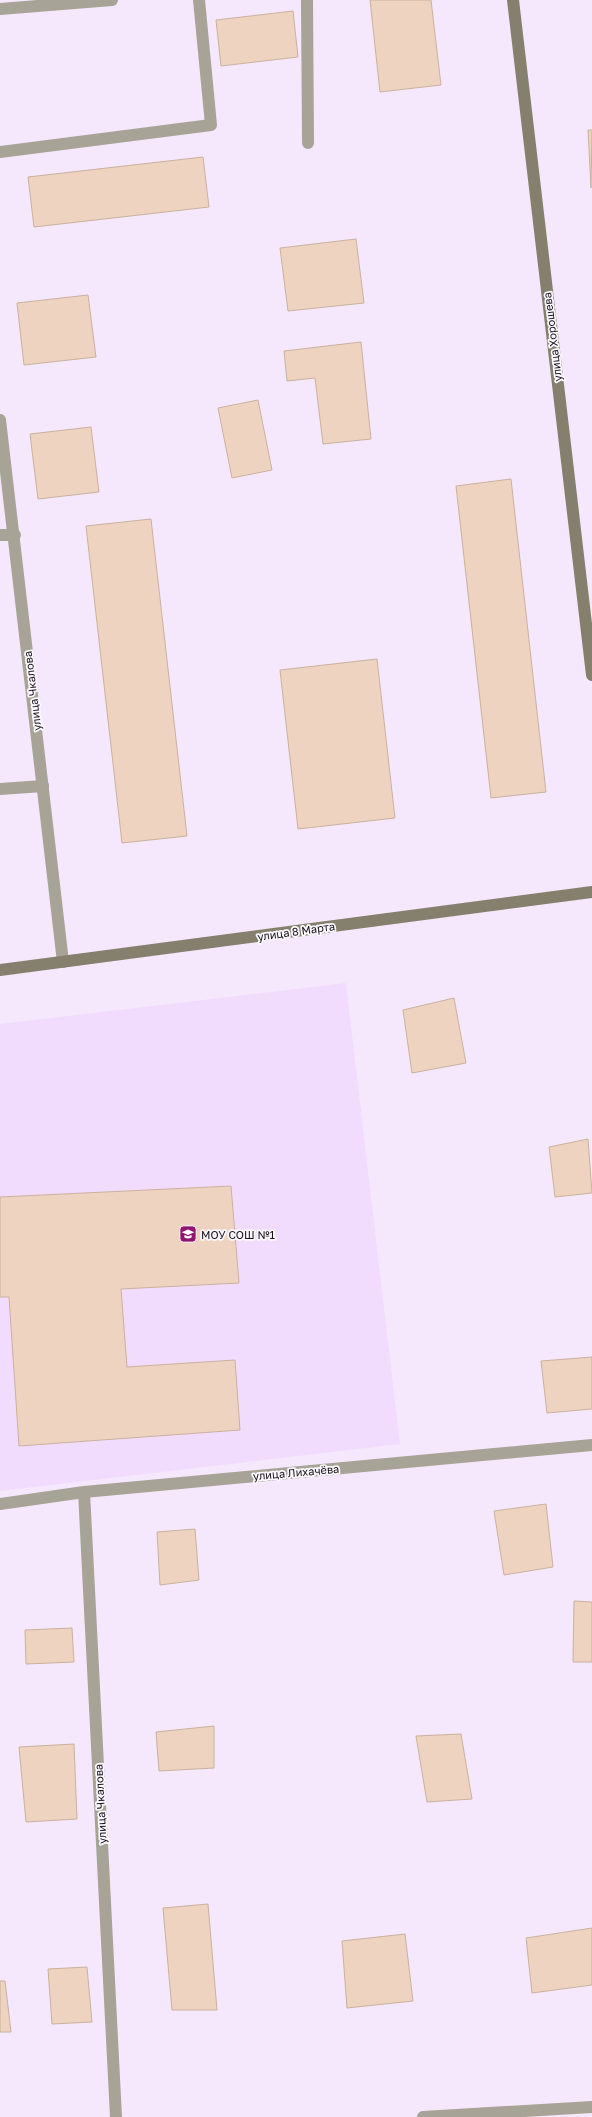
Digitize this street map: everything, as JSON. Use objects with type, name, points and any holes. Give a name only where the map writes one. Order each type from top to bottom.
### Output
[{"type":"street","points":[[0,10],[112,0]]},
{"type":"street","points":[[0,152],[211,125],[199,0]]},
{"type":"street","points":[[307,0],[308,143]]},
{"type":"street","name":"улица Хорошева","points":[[513,0],[592,674]]},
{"type":"street","name":"улица Чкалова","points":[[0,420],[15,535],[63,962]]},
{"type":"street","points":[[0,535],[15,535]]},
{"type":"street","points":[[0,789],[43,786]]},
{"type":"street","name":"улица 8 Марта","points":[[0,970],[592,892]]},
{"type":"street","name":"улица Лихачёва","points":[[0,1504],[84,1492],[592,1444]]},
{"type":"street","name":"улица Чкалова","points":[[84,1492],[116,2117]]},
{"type":"street","points":[[423,2117],[592,2108]]},
{"type":"shaded area","name":"МОУ СОШ №1","points":[[346,983],[400,1444],[0,1491],[0,1024]]},
{"type":"building","points":[[370,0],[431,0],[441,85],[380,92]]},
{"type":"building","points":[[293,11],[298,57],[221,66],[216,20]]},
{"type":"building","points":[[588,130],[592,130],[591,188]]},
{"type":"building","points":[[203,157],[209,207],[34,227],[28,177]]},
{"type":"building","points":[[356,239],[364,303],[288,311],[280,248]]},
{"type":"building","points":[[88,295],[96,357],[24,365],[17,303]]},
{"type":"building","points":[[361,342],[371,439],[323,444],[315,378],[287,381],[284,351]]},
{"type":"building","points":[[258,400],[272,470],[232,478],[218,408]]},
{"type":"building","points":[[91,427],[99,492],[38,499],[30,434]]},
{"type":"building","points":[[511,479],[546,792],[491,798],[456,486]]},
{"type":"building","points":[[151,519],[187,836],[122,843],[86,526]]},
{"type":"building","points":[[377,659],[395,818],[298,829],[280,670]]},
{"type":"building","points":[[454,998],[466,1063],[412,1073],[403,1010]]},
{"type":"building","points":[[588,1139],[592,1193],[555,1197],[549,1147]]},
{"type":"building","points":[[231,1186],[239,1283],[121,1289],[127,1367],[235,1360],[240,1430],[19,1446],[9,1297],[0,1297],[0,1197]]},
{"type":"building","points":[[592,1357],[592,1409],[547,1413],[541,1361]]},
{"type":"building","points":[[546,1504],[553,1567],[504,1575],[494,1511]]},
{"type":"building","points":[[195,1529],[199,1580],[160,1585],[157,1532]]},
{"type":"building","points":[[574,1601],[592,1602],[592,1662],[573,1662]]},
{"type":"building","points":[[72,1628],[74,1662],[26,1664],[25,1630]]},
{"type":"building","points":[[214,1726],[214,1768],[159,1771],[156,1732]]},
{"type":"building","points":[[461,1734],[472,1799],[427,1802],[416,1736]]},
{"type":"building","points":[[74,1744],[77,1819],[26,1822],[19,1747]]},
{"type":"building","points":[[208,1904],[217,2010],[172,2010],[163,1908]]},
{"type":"building","points":[[592,1928],[592,1985],[532,1993],[526,1938]]},
{"type":"building","points":[[405,1934],[413,2001],[347,2008],[342,1941]]},
{"type":"building","points":[[87,1967],[92,2022],[52,2024],[48,1969]]},
{"type":"building","points":[[0,1981],[5,1981],[11,2032],[0,2032]]},
{"type":"place","name":"МОУ СОШ №1","points":[[188,1234]]}]
